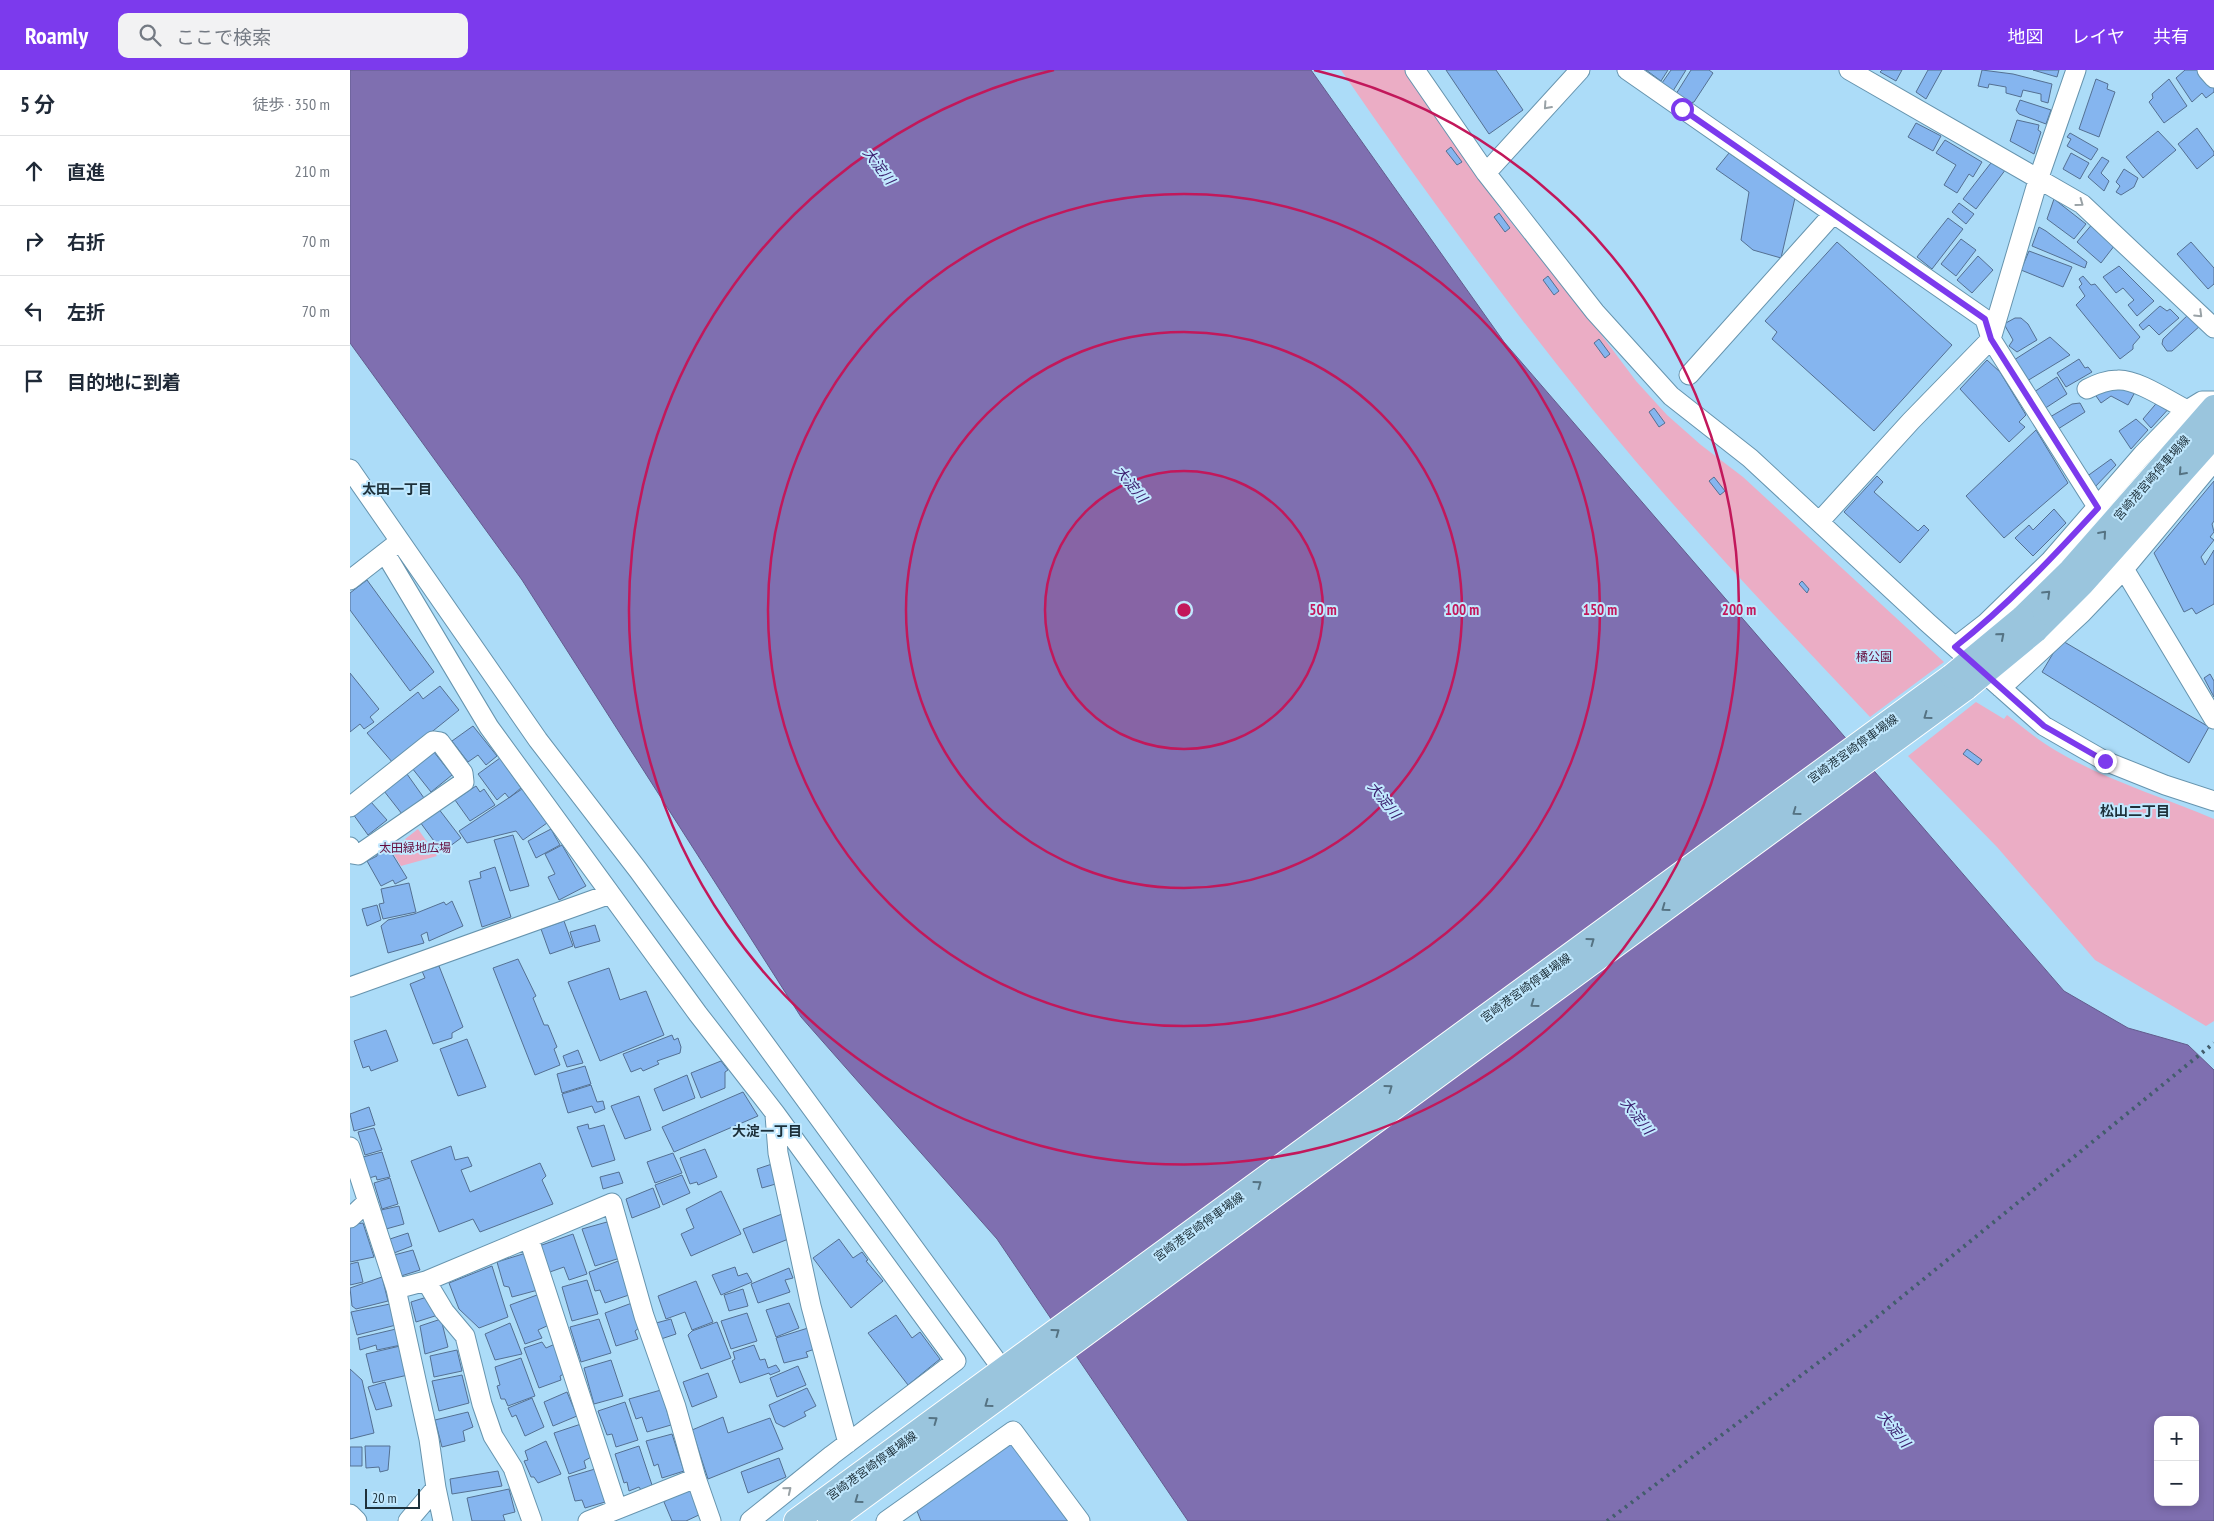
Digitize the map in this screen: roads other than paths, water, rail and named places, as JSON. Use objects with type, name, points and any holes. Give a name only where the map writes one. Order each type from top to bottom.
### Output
[{"type":"main road","name":"宮崎港宮崎停車場線","points":[[796,1521],[1016,1368],[1966,688],[2035,630],[2214,407]]},
{"type":"main road","name":"宮崎港宮崎停車場線","points":[[2077,577],[2214,436]]},
{"type":"main road","name":"宮崎港宮崎停車場線","points":[[830,1521],[1016,1368]]},
{"type":"street","points":[[1415,70],[1486,173],[1595,312],[1671,396],[1750,458],[1955,647],[2044,726],[2105,761],[2165,785],[2214,800]]},
{"type":"street","points":[[1486,173],[1580,70]]},
{"type":"street","points":[[1627,70],[1985,319],[1991,339],[2098,508]]},
{"type":"street","points":[[1849,70],[2039,177],[2082,204],[2214,328]]},
{"type":"street","points":[[1819,522],[1911,421],[1991,339],[2039,177],[2076,70]]},
{"type":"street","points":[[2207,70],[2214,78]]},
{"type":"street","points":[[1689,375],[1833,214]]},
{"type":"street","points":[[2087,389],[2102,382],[2120,379],[2142,386],[2187,410]]},
{"type":"street","points":[[1955,647],[1986,623],[2044,566],[2098,508],[2143,454],[2187,410],[2202,401],[2214,401]]},
{"type":"street","points":[[2001,688],[2082,613],[2124,569],[2214,461]]},
{"type":"street","points":[[350,469],[538,740],[1016,1368]]},
{"type":"street","points":[[350,580],[400,541]]},
{"type":"street","points":[[385,554],[490,727],[698,1014],[774,1113],[956,1360],[750,1521]]},
{"type":"street","points":[[2124,569],[2214,719]]},
{"type":"street","points":[[350,807],[433,741],[440,742],[463,773],[464,782],[358,855],[352,854],[350,848]]},
{"type":"street","points":[[350,986],[610,894]]},
{"type":"street","points":[[774,1113],[778,1153],[811,1306],[848,1443]]},
{"type":"street","points":[[350,1147],[396,1289],[429,1439],[443,1521]]},
{"type":"street","points":[[350,1218],[367,1202]]},
{"type":"street","points":[[396,1289],[426,1281],[612,1203],[644,1316],[676,1408],[696,1478],[711,1521]]},
{"type":"street","points":[[529,1239],[617,1508]]},
{"type":"street","points":[[426,1281],[444,1311],[465,1336],[482,1404],[493,1436],[513,1468],[532,1521]]},
{"type":"street","points":[[886,1521],[1013,1431],[1080,1521]]},
{"type":"street","points":[[588,1521],[696,1478]]},
{"type":"street","points":[[408,1521],[436,1488]]},
{"type":"street","points":[[350,1514],[357,1521]]},
{"type":"water","name":"大淀川","points":[[350,70],[1311,70],[1504,342],[2064,991],[2128,1028],[2188,1045],[2214,1070],[2214,1521],[1188,1521],[997,1239],[801,1017],[522,580],[350,343]]},
{"type":"railway","points":[[1607,1521],[1855,1335],[2214,1043]]},
{"type":"district","name":"太田一丁目","points":[[397,489]]},
{"type":"district","name":"松山二丁目","points":[[2135,811]]},
{"type":"district","name":"大淀一丁目","points":[[767,1131]]},
{"type":"park label","name":"橘公園","points":[[1874,657]]},
{"type":"park label","name":"太田緑地広場","points":[[415,848]]}]
